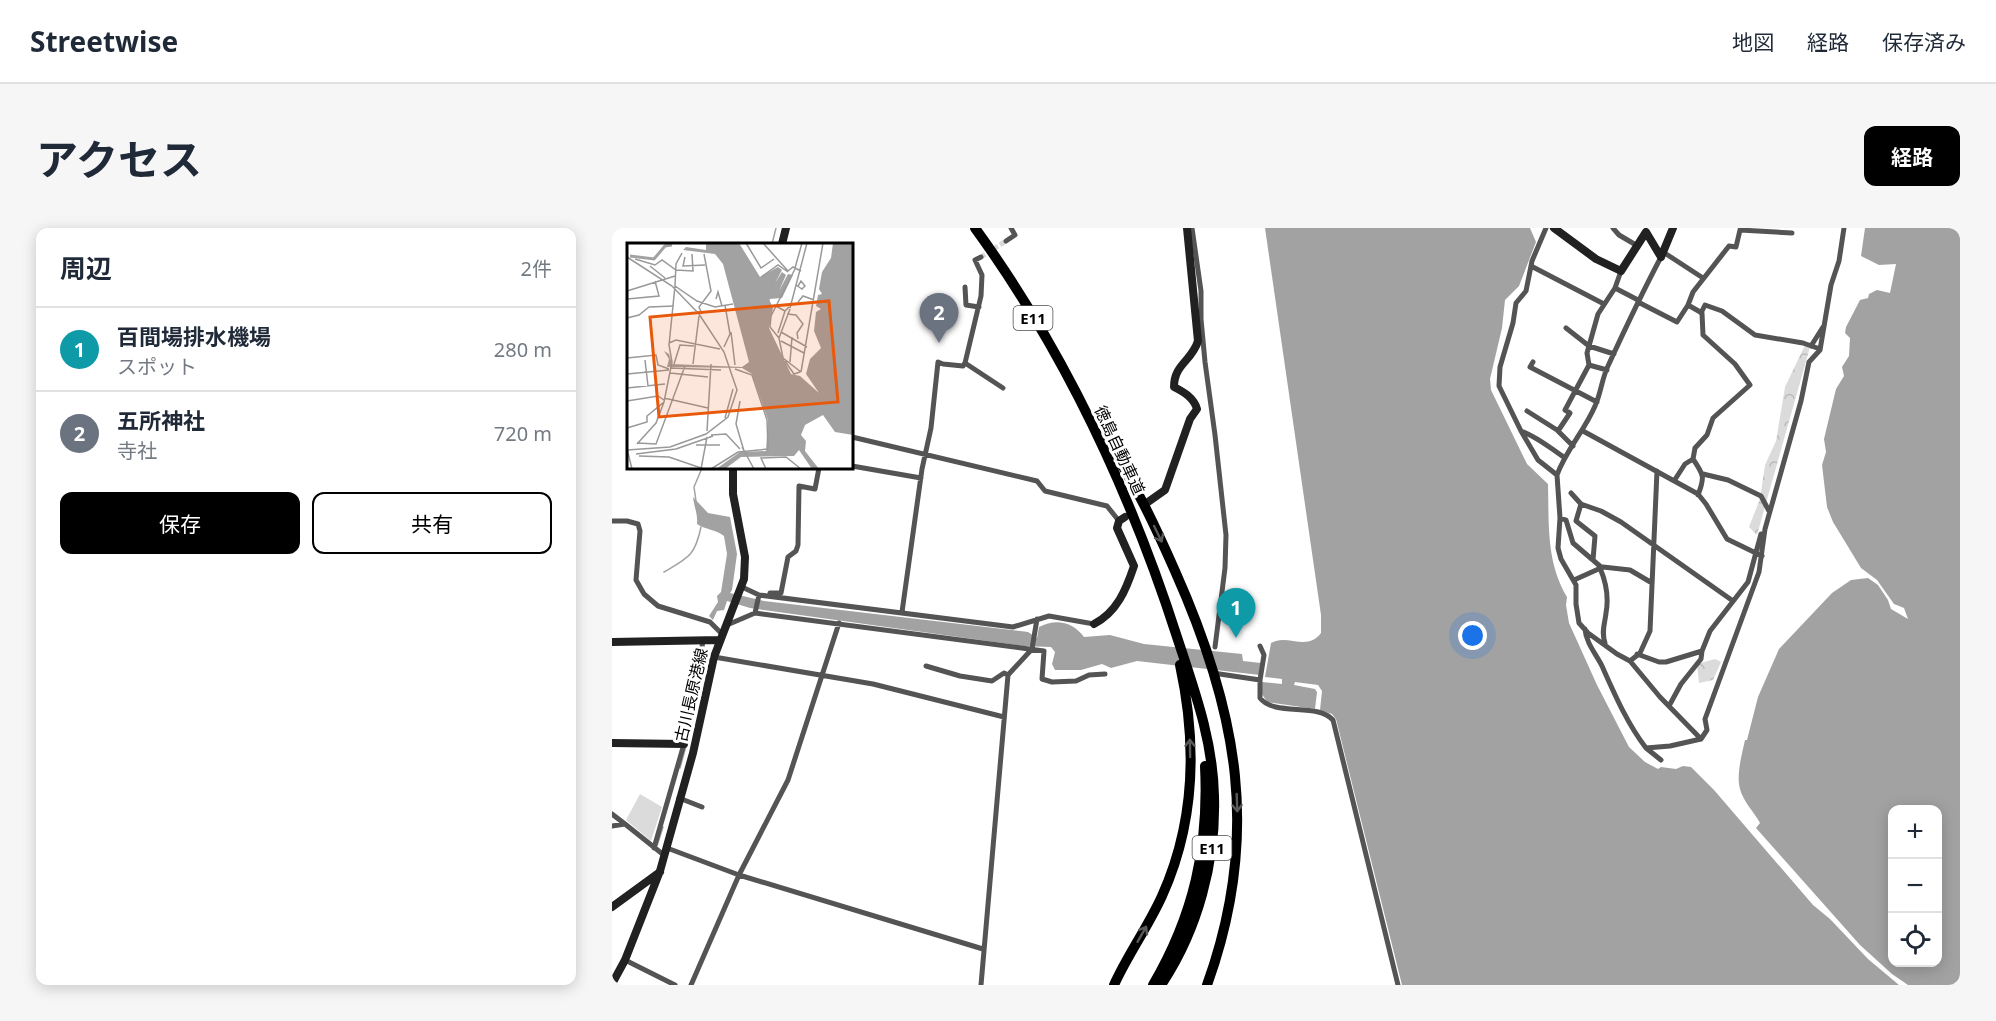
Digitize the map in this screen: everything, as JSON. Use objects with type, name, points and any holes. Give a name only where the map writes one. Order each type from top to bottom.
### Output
[{"type":"highway","name":"徳島自動車道","points":[[975,228],[1036,323],[1086,411],[1115,470],[1145,543],[1206,729],[1213,770],[1212,848],[1191,928],[1161,985]]},
{"type":"highway","points":[[1086,411],[1128,473],[1171,563],[1218,684],[1229,729],[1234,767],[1237,834],[1229,909],[1207,985]]},
{"type":"highway","points":[[1114,985],[1162,895],[1183,835],[1191,773],[1190,725],[1173,624]]},
{"type":"highway","name":"徳島自動車道","points":[[1153,985],[1184,921],[1194,892],[1202,854],[1205,834],[1206,787],[1199,703]]},
{"type":"main road","points":[[782,243],[786,228]]},
{"type":"main road","points":[[1148,501],[1165,490],[1190,419],[1197,409],[1187,394],[1174,387],[1177,369],[1194,353],[1198,341],[1187,228]]},
{"type":"main road","points":[[1554,228],[1596,259],[1621,271],[1647,230],[1662,254]]},
{"type":"main road","points":[[1662,254],[1673,228]]},
{"type":"main road","name":"古川長原港線","points":[[612,984],[625,960],[660,871],[693,753],[714,657],[741,590],[745,563],[733,494],[733,470]]},
{"type":"main road","points":[[1094,624],[1106,618],[1114,610],[1134,566],[1117,528],[1122,519]]},
{"type":"main road","points":[[612,642],[703,641],[722,637]]},
{"type":"main road","points":[[612,743],[684,744]]},
{"type":"main road","points":[[612,907],[660,871]]},
{"type":"street","points":[[1006,241],[1015,235],[1011,228]]},
{"type":"street","points":[[1192,228],[1201,291],[1205,362],[1226,535],[1225,568],[1215,646]]},
{"type":"street","points":[[1546,228],[1531,266],[1526,291],[1516,303],[1513,324],[1500,367],[1499,386],[1538,460],[1557,475]]},
{"type":"street","points":[[1613,228],[1619,235],[1636,245]]},
{"type":"street","points":[[1646,748],[1670,746],[1701,739],[1707,730],[1705,719],[1754,588],[1765,528],[1801,401],[1809,362],[1820,349],[1844,228]]},
{"type":"street","points":[[1615,288],[1677,322],[1693,292],[1729,246],[1736,247],[1739,229],[1764,229],[1792,233]]},
{"type":"street","points":[[1701,739],[1630,661],[1617,654],[1579,623],[1574,580],[1561,560],[1558,548],[1560,518],[1557,475],[1597,402],[1606,369],[1662,254],[1704,278]]},
{"type":"street","points":[[902,612],[921,478],[931,428],[938,362],[963,366],[965,363],[978,307],[982,275],[975,260],[981,257]]},
{"type":"street","points":[[1531,266],[1604,304]]},
{"type":"street","points":[[1558,431],[1570,413],[1565,410],[1589,365],[1587,353],[1598,314],[1615,288],[1621,271]]},
{"type":"street","points":[[965,287],[966,305],[978,307]]},
{"type":"street","points":[[1688,305],[1701,313]]},
{"type":"street","points":[[1698,495],[1703,483],[1703,474],[1693,459],[1695,448],[1707,435],[1713,418],[1750,385],[1735,364],[1703,335],[1701,313],[1705,305],[1722,311],[1755,335],[1820,349]]},
{"type":"street","points":[[1810,346],[1824,325]]},
{"type":"street","points":[[1566,328],[1589,346],[1614,354]]},
{"type":"street","points":[[1533,362],[1530,367],[1597,402]]},
{"type":"street","points":[[965,363],[1003,388]]},
{"type":"street","points":[[1589,365],[1606,369]]},
{"type":"street","points":[[1527,411],[1558,431],[1573,446]]},
{"type":"street","points":[[1521,431],[1539,438],[1543,444],[1565,458]]},
{"type":"street","points":[[1582,431],[1698,495],[1727,539],[1759,555]]},
{"type":"street","points":[[854,437],[1037,481],[1045,491],[1107,506],[1122,519]]},
{"type":"street","points":[[1674,481],[1685,464],[1693,459]]},
{"type":"street","points":[[854,466],[921,478]]},
{"type":"street","points":[[755,612],[761,596],[766,593],[781,593],[789,557],[796,551],[800,540],[799,486],[815,489],[819,470]]},
{"type":"street","points":[[1630,661],[1640,652],[1650,631],[1657,471]]},
{"type":"street","points":[[1703,474],[1728,480],[1761,496],[1769,512]]},
{"type":"street","points":[[1571,493],[1581,504],[1622,522],[1733,601]]},
{"type":"street","points":[[1581,504],[1576,521],[1595,536],[1593,560]]},
{"type":"street","points":[[1560,518],[1566,520],[1574,543],[1600,568],[1607,591],[1603,636],[1605,644]]},
{"type":"street","points":[[612,521],[627,520],[638,524],[640,531],[636,580],[644,594],[665,609],[710,622],[722,637]]},
{"type":"street","points":[[1669,706],[1681,684],[1701,659],[1710,631],[1748,582],[1759,555]]},
{"type":"street","points":[[1574,580],[1600,568],[1630,570],[1652,583]]},
{"type":"street","points":[[741,590],[761,596],[1012,627],[1049,616],[1094,624]]},
{"type":"street","points":[[727,625],[755,612],[1033,647],[1044,651],[1042,679],[1052,682],[1076,681],[1089,675],[1105,674]]},
{"type":"street","points":[[981,985],[1008,675],[1033,647],[1037,620]]},
{"type":"street","points":[[691,985],[740,875],[788,780],[839,623]]},
{"type":"street","points":[[1585,629],[1586,636],[1631,729],[1646,748],[1661,760]]},
{"type":"street","points":[[654,848],[684,744],[703,641]]},
{"type":"street","points":[[1260,646],[1264,655],[1260,698],[1268,705],[1325,714],[1333,720],[1398,985]]},
{"type":"street","points":[[1637,654],[1659,662],[1666,662],[1702,651]]},
{"type":"street","points":[[714,657],[873,684],[1004,717]]},
{"type":"street","points":[[926,666],[960,676],[992,681],[1004,673],[1008,675]]},
{"type":"street","points":[[1212,673],[1261,678]]},
{"type":"street","points":[[680,798],[702,807]]},
{"type":"street","points":[[612,814],[654,848],[983,949]]},
{"type":"street","points":[[612,826],[625,824]]},
{"type":"street","points":[[625,960],[675,985]]},
{"type":"green space","points":[[1805,345],[1810,347],[1757,535],[1749,527],[1760,499],[1765,465],[1776,441],[1785,387]]},
{"type":"green space","points":[[1715,659],[1721,662],[1713,680],[1699,683],[1697,664]]},
{"type":"green space","points":[[640,794],[662,807],[651,841],[626,820]]},
{"type":"shaded area","points":[[1265,228],[1530,228],[1536,242],[1519,286],[1505,300],[1502,328],[1490,379],[1491,390],[1527,464],[1548,484],[1550,542],[1555,570],[1567,597],[1569,623],[1597,685],[1629,747],[1645,762],[1658,769],[1661,767],[1676,769],[1683,766],[1691,767],[1714,790],[1813,905],[1830,919],[1868,959],[1899,985],[1402,985],[1336,719],[1332,714],[1320,710],[1322,691],[1318,685],[1295,682],[1294,685],[1315,689],[1317,692],[1315,709],[1267,702],[1262,694],[1262,682],[1282,684],[1282,679],[1265,677],[1271,643],[1277,640],[1310,641],[1321,633],[1321,615]]},
{"type":"shaded area","points":[[1865,228],[1960,228],[1960,985],[1908,985],[1860,945],[1756,828],[1760,823],[1744,798],[1739,783],[1745,740],[1747,740],[1758,697],[1779,649],[1832,593],[1851,580],[1868,578],[1878,585],[1891,609],[1908,619],[1904,608],[1894,604],[1877,580],[1861,568],[1833,522],[1827,507],[1822,465],[1826,452],[1824,439],[1836,389],[1844,376],[1842,367],[1849,356],[1850,338],[1845,333],[1846,327],[1860,300],[1868,298],[1869,294],[1877,290],[1890,293],[1896,264],[1879,265],[1861,256]]},
{"type":"shaded area","points":[[693,497],[708,513],[730,517],[737,554],[730,593],[764,601],[1028,632],[1037,638],[1039,627],[1058,622],[1075,628],[1084,637],[1110,635],[1144,644],[1242,654],[1243,661],[1261,663],[1260,675],[1137,661],[1111,668],[1102,664],[1081,670],[1055,670],[1052,664],[1055,652],[1051,647],[1023,646],[750,608],[727,601],[724,610],[717,611],[713,620],[709,616],[721,592],[727,554],[724,536],[697,524]]},
{"type":"waterway","points":[[772,243],[776,228]]},
{"type":"waterway","points":[[696,501],[694,487],[701,470]]},
{"type":"waterway","points":[[664,572],[689,555],[696,544],[701,527]]},
{"type":"waterway","points":[[688,742],[705,651]]},
{"type":"waterway","points":[[680,768],[686,746]]},
{"type":"waterway","points":[[657,846],[663,827]]},
{"type":"tunnel","points":[[981,257],[1006,241]]},
{"type":"place","name":"五所神社","points":[[939,343]]},
{"type":"place","name":"百間場排水機場","points":[[1236,638]]}]
